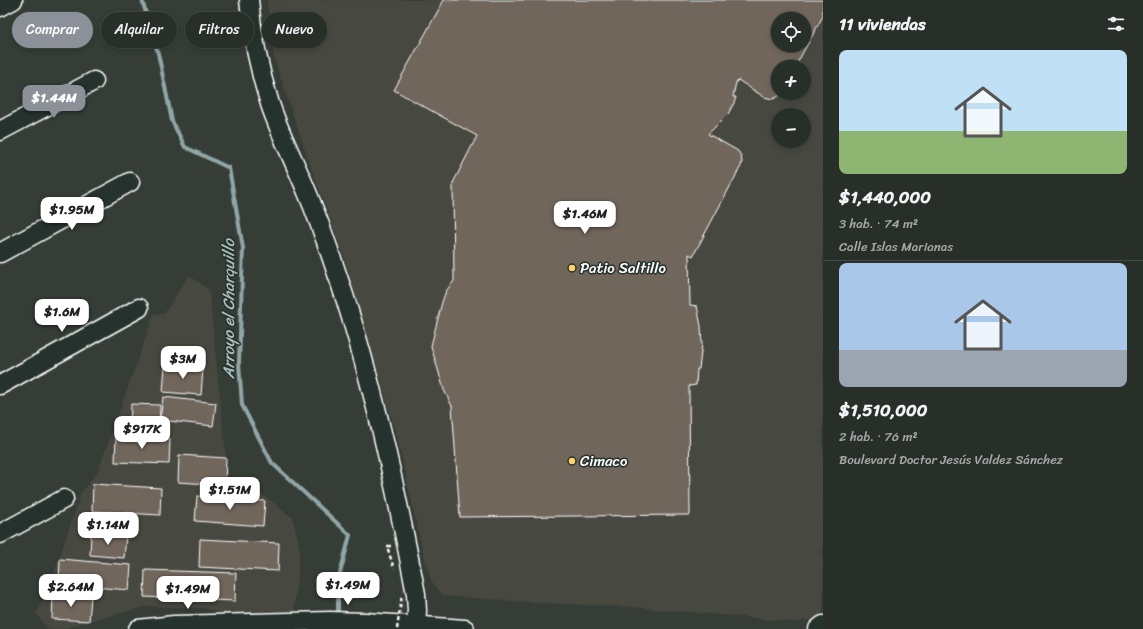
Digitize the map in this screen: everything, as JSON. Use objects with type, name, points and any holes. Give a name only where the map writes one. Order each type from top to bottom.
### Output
[{"type":"street","points":[[0,7],[13,0]]},
{"type":"street","points":[[249,0],[257,56],[270,103],[318,218],[350,314],[371,389],[388,458],[414,584],[417,611],[416,626]]},
{"type":"street","points":[[0,131],[94,81]]},
{"type":"street","points":[[0,253],[130,182]]},
{"type":"street","points":[[0,385],[139,308]]},
{"type":"street","points":[[0,534],[64,499]]},
{"type":"street","points":[[138,629],[174,625],[330,621],[390,626]]},
{"type":"street","points":[[818,629],[823,625]]},
{"type":"street","points":[[335,629],[416,626],[465,629]]},
{"type":"path","points":[[390,626],[402,596]]},
{"type":"shaded area","points":[[267,0],[823,0],[823,612],[810,620],[796,622],[633,607],[542,603],[444,596],[437,590],[431,580],[422,548],[397,436],[343,253],[309,162],[274,58],[273,48],[327,48],[327,12],[268,12]]},
{"type":"shaded area","points":[[189,275],[209,290],[228,478],[244,480],[293,518],[300,550],[294,611],[226,615],[205,608],[148,606],[63,629],[48,629],[36,614],[51,582],[81,493],[98,471],[154,314],[164,314]]},
{"type":"building","name":"Patio Saltillo","points":[[444,0],[823,0],[823,16],[811,38],[811,12],[771,12],[771,52],[803,52],[799,60],[771,60],[771,99],[764,97],[738,80],[736,82],[733,97],[736,97],[728,114],[708,134],[738,151],[742,162],[693,256],[689,254],[690,305],[697,306],[701,326],[702,344],[699,369],[697,369],[696,385],[689,386],[690,515],[460,517],[452,406],[444,390],[431,346],[442,302],[446,291],[454,281],[453,183],[477,136],[394,90]]},
{"type":"building","points":[[165,366],[203,369],[201,395],[163,392]]},
{"type":"building","points":[[163,397],[216,403],[213,426],[160,420]]},
{"type":"building","points":[[131,404],[160,405],[159,428],[130,427]]},
{"type":"building","points":[[116,437],[170,439],[169,464],[115,462]]},
{"type":"building","points":[[179,455],[226,458],[225,485],[178,482]]},
{"type":"building","points":[[93,484],[161,488],[160,515],[92,511]]},
{"type":"building","points":[[197,496],[265,501],[263,526],[195,521]]},
{"type":"building","points":[[91,534],[126,536],[124,558],[90,555]]},
{"type":"building","points":[[200,539],[279,543],[278,571],[199,567]]},
{"type":"building","points":[[60,559],[131,565],[129,590],[59,584]]},
{"type":"building","points":[[145,570],[236,573],[235,601],[144,597]]},
{"type":"building","points":[[53,596],[91,597],[89,621],[52,619]]},
{"type":"waterway","name":"Arroyo el Charquillo","points":[[142,0],[158,53],[172,121],[185,147],[229,168],[243,248],[239,363],[242,405],[272,463],[350,535],[338,581],[338,611]]},
{"type":"place","name":"Patio Saltillo","points":[[572,268]]},
{"type":"place","name":"Cimaco","points":[[572,461]]}]
